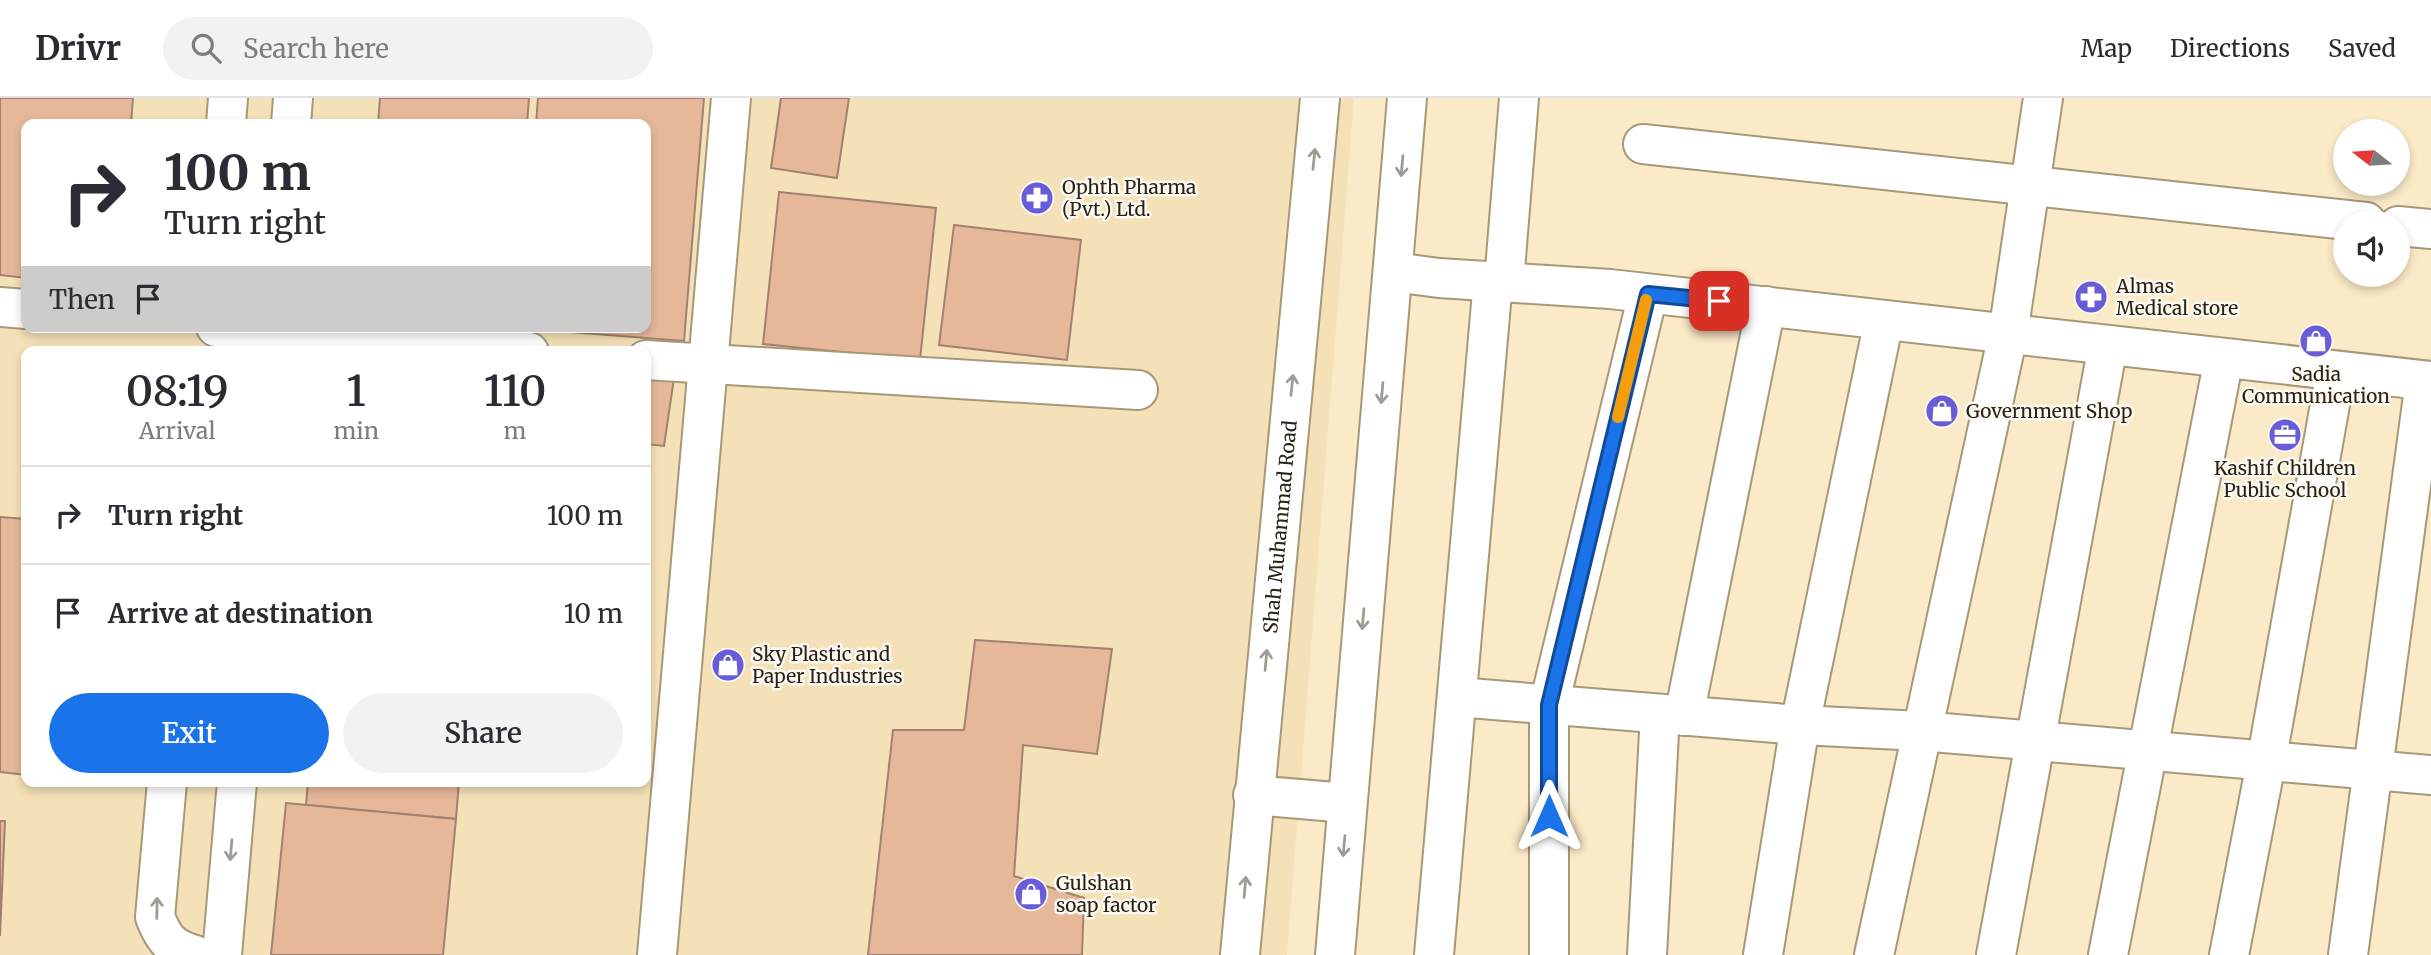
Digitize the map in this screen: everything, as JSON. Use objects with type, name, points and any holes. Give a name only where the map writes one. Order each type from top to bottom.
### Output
[{"type":"street","points":[[226,119],[228,98]]},
{"type":"street","points":[[291,119],[293,98]]},
{"type":"street","points":[[657,955],[731,98]]},
{"type":"street","name":"Shah Muhammad Road","points":[[1240,955],[1320,98]]},
{"type":"street","points":[[1335,955],[1407,98]]},
{"type":"street","points":[[1434,955],[1457,697],[1519,98]]},
{"type":"street","points":[[1874,955],[2008,334],[2043,98]]},
{"type":"street","points":[[1643,144],[2333,219]]},
{"type":"street","points":[[2410,227],[2431,229]]},
{"type":"street","points":[[1393,272],[1766,306],[2428,381],[2348,955]]},
{"type":"street","points":[[1549,955],[1549,705],[1648,294]]},
{"type":"street","points":[[1647,955],[1672,715],[1766,306]]},
{"type":"street","points":[[0,307],[21,309]]},
{"type":"street","points":[[1763,955],[1800,725],[1884,320]]},
{"type":"street","points":[[250,333],[273,337],[427,346]]},
{"type":"street","points":[[1996,955],[2108,345]]},
{"type":"street","points":[[2109,955],[2224,358]]},
{"type":"street","points":[[651,360],[1138,390]]},
{"type":"street","points":[[2229,955],[2336,370]]},
{"type":"street","points":[[1457,697],[1800,725],[1921,731],[2266,763],[2431,775]]},
{"type":"street","points":[[167,787],[155,916],[162,934],[177,950],[195,955]]},
{"type":"street","points":[[222,955],[237,787]]},
{"type":"street","points":[[1253,795],[1348,803]]},
{"type":"shaded area","points":[[0,98],[1354,98],[1287,955],[0,955]]},
{"type":"building","points":[[0,98],[133,98],[131,119],[21,119],[21,277],[0,275]]},
{"type":"building","points":[[380,98],[529,98],[527,119],[378,119]]},
{"type":"building","points":[[538,98],[704,98],[684,341],[582,333],[651,333],[651,119],[536,119]]},
{"type":"building","points":[[781,98],[849,98],[837,178],[771,168]]},
{"type":"building","points":[[779,192],[936,208],[920,360],[763,344]]},
{"type":"building","points":[[954,225],[1081,240],[1067,360],[939,345]]},
{"type":"building","points":[[651,355],[677,358],[664,446],[651,445]]},
{"type":"building","points":[[0,517],[21,519],[21,774],[0,772]]},
{"type":"building","points":[[975,640],[1112,649],[1097,754],[1023,745],[1014,876],[1084,898],[1082,955],[868,955],[893,730],[964,730]]},
{"type":"building","points":[[308,787],[459,787],[456,819],[306,805]]},
{"type":"building","points":[[286,803],[456,819],[443,955],[271,955]]},
{"type":"building","points":[[0,821],[5,821],[0,936]]},
{"type":"slow traffic","points":[[1618,417],[1646,300]]},
{"type":"place","name":"Ophth Pharma (Pvt.) Ltd.","points":[[1037,198]]},
{"type":"place","name":"Almas Medical store","points":[[2091,297]]},
{"type":"place","name":"Sadia Communication","points":[[2316,341]]},
{"type":"place","name":"Government Shop","points":[[1942,411]]},
{"type":"place","name":"Kashif Children Public School","points":[[2285,435]]},
{"type":"place","name":"Sky Plastic and Paper Industries","points":[[728,665]]},
{"type":"place","name":"Gulshan soap factor","points":[[1031,894]]},
{"type":"route","points":[[1549,816],[1549,705],[1648,294],[1719,301]]}]
